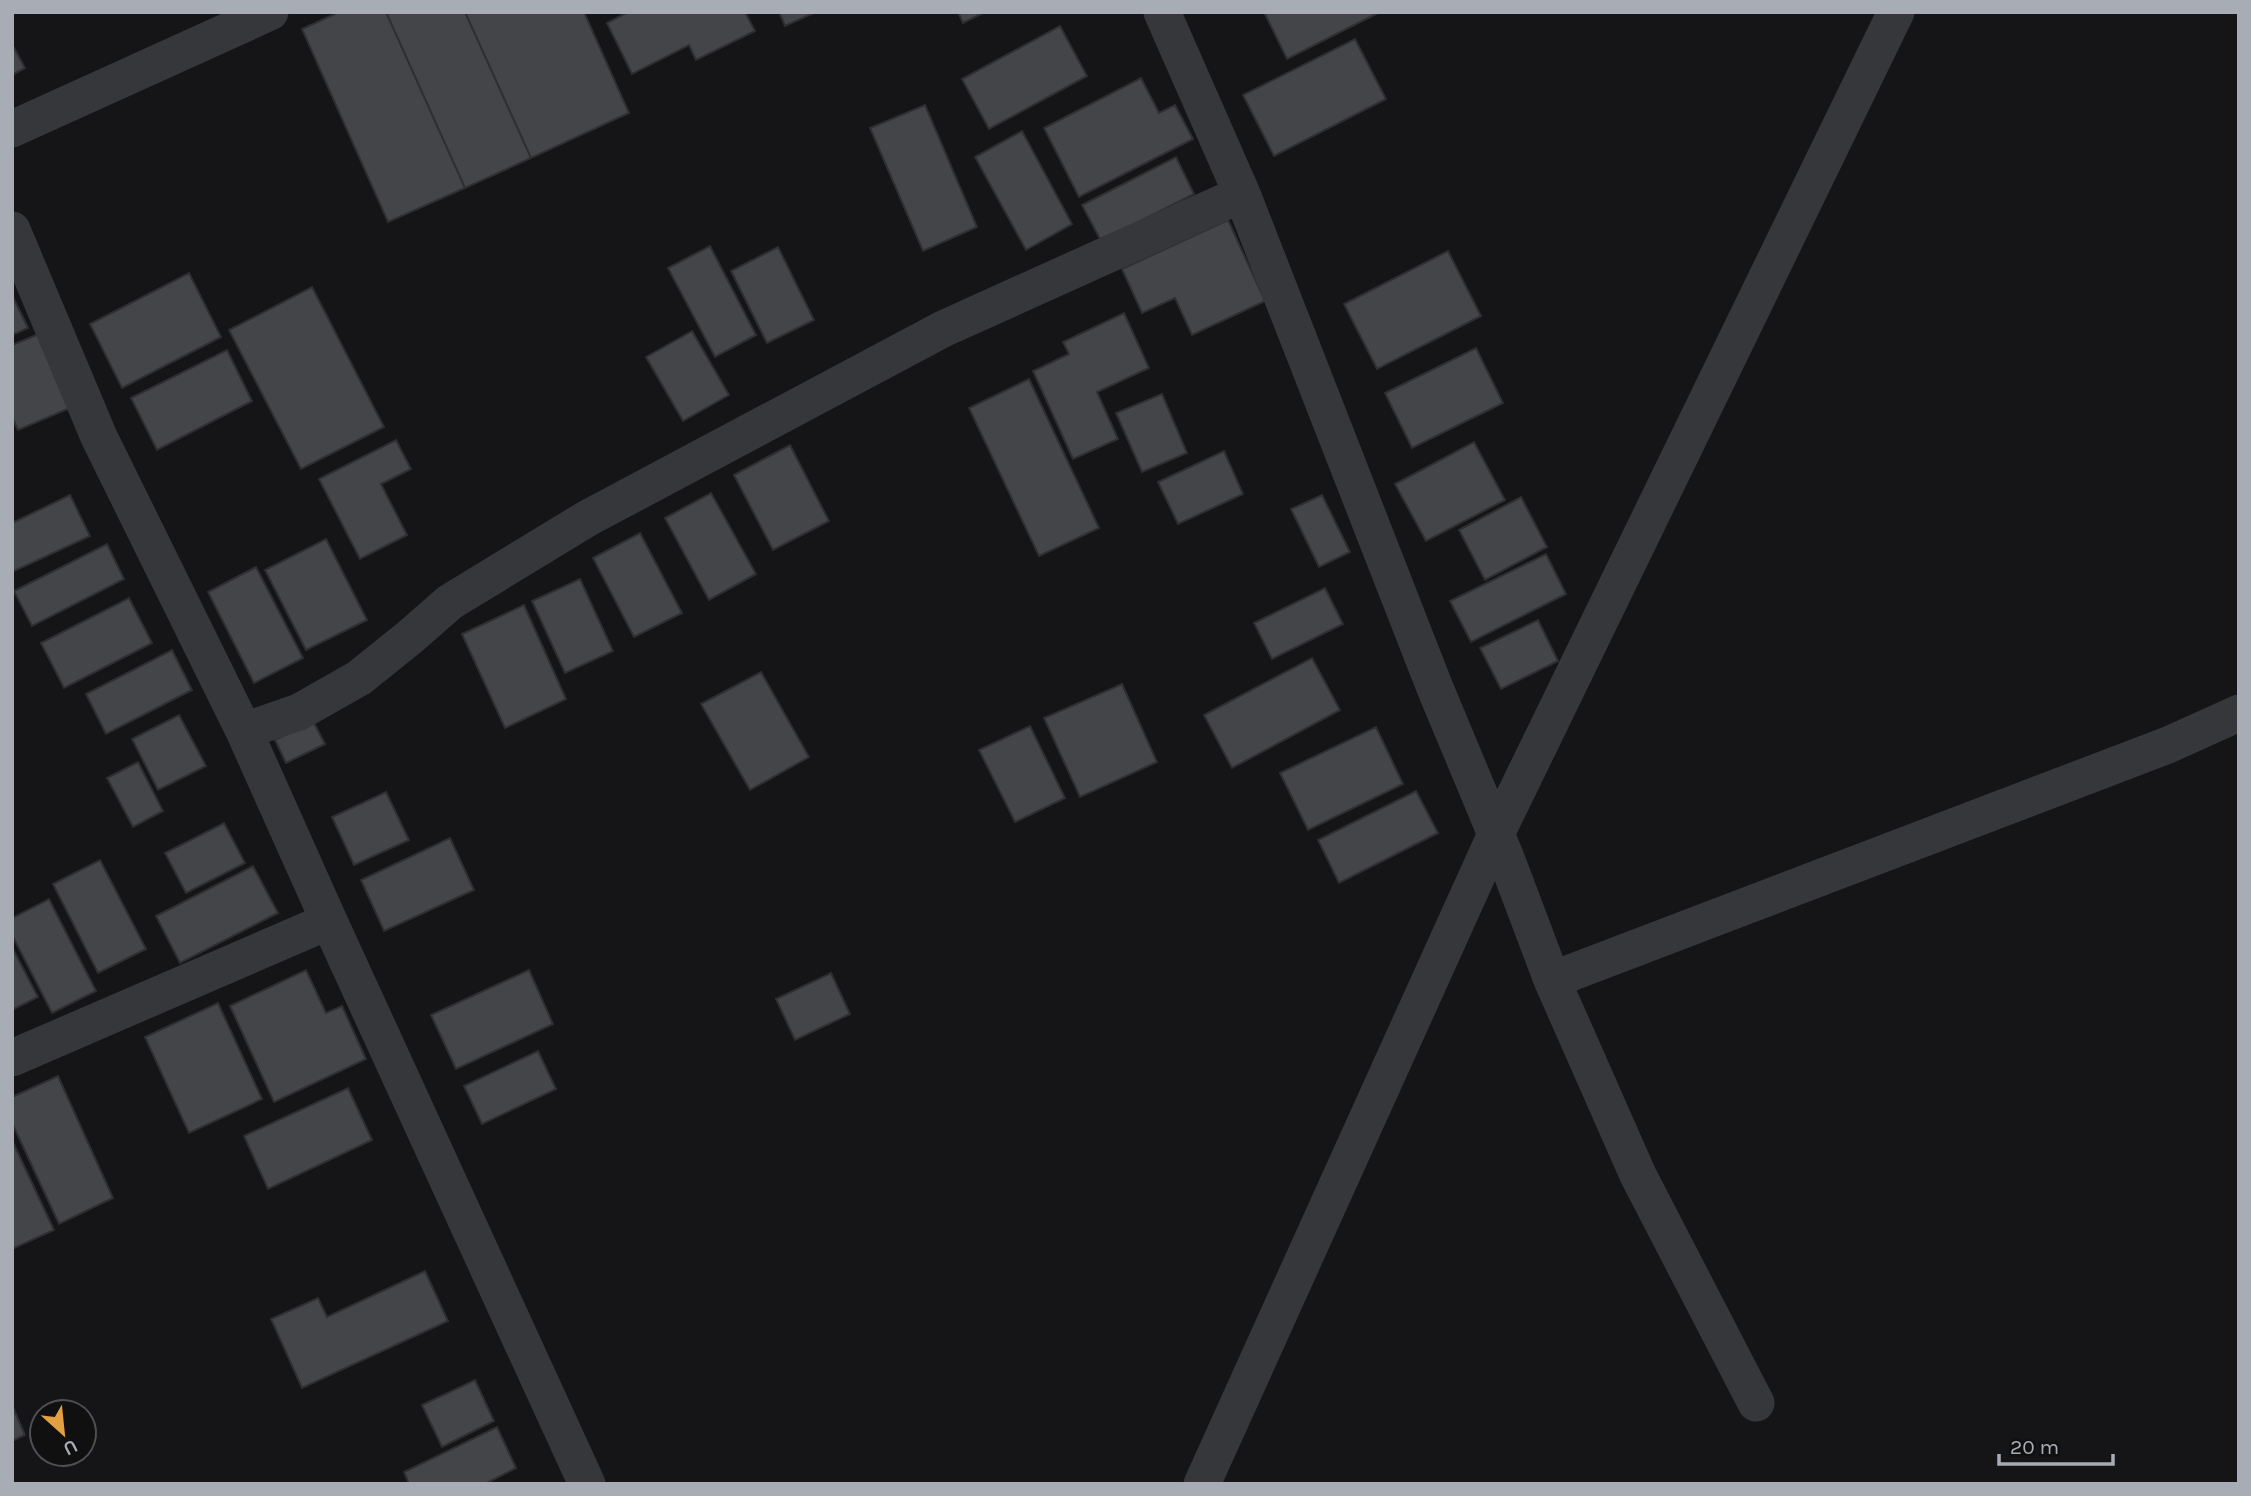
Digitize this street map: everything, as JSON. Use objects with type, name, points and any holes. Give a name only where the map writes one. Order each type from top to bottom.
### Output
[{"type":"street","points":[[12,129],[270,12]]},
{"type":"street","points":[[1162,12],[1242,194],[1552,980],[1638,1175],[1756,1403]]},
{"type":"street","points":[[1202,1484],[1496,834],[1896,12]]},
{"type":"street","points":[[244,731],[299,712],[359,677],[450,602],[588,518],[943,329],[1242,194]]},
{"type":"street","points":[[12,230],[99,438],[244,731],[328,922],[587,1484]]},
{"type":"street","points":[[1552,980],[2168,745],[2239,713]]},
{"type":"street","points":[[12,1058],[328,922]]},
{"type":"building","points":[[339,12],[386,12],[465,188],[388,222],[302,29]]},
{"type":"building","points":[[386,12],[465,12],[531,158],[465,188]]},
{"type":"building","points":[[465,12],[584,12],[629,113],[531,158]]},
{"type":"building","points":[[628,12],[745,12],[755,31],[696,60],[689,45],[632,74],[607,23]]},
{"type":"building","points":[[779,12],[816,12],[785,26]]},
{"type":"building","points":[[958,12],[985,12],[963,23]]},
{"type":"building","points":[[1264,12],[1380,12],[1287,59]]},
{"type":"building","points":[[1060,26],[1087,76],[989,129],[962,79]]},
{"type":"building","points":[[1355,39],[1386,99],[1274,156],[1243,95]]},
{"type":"building","points":[[12,44],[25,68],[12,75]]},
{"type":"building","points":[[1141,78],[1159,113],[1175,105],[1193,139],[1079,197],[1044,128]]},
{"type":"building","points":[[925,105],[977,227],[923,251],[870,128]]},
{"type":"building","points":[[1022,131],[1072,224],[1026,250],[975,157]]},
{"type":"building","points":[[1176,157],[1194,194],[1101,241],[1082,205]]},
{"type":"building","points":[[1228,220],[1265,301],[1192,335],[1175,298],[1142,313],[1122,269]]},
{"type":"building","points":[[710,246],[756,335],[715,357],[668,268]]},
{"type":"building","points":[[778,247],[814,320],[767,343],[731,271]]},
{"type":"building","points":[[1448,251],[1481,316],[1377,369],[1344,304]]},
{"type":"building","points":[[189,273],[221,337],[122,388],[90,324]]},
{"type":"building","points":[[312,287],[384,427],[301,469],[229,330]]},
{"type":"building","points":[[12,295],[28,328],[12,335]]},
{"type":"building","points":[[1124,313],[1149,368],[1097,392],[1118,439],[1073,459],[1033,371],[1069,354],[1063,342]]},
{"type":"building","points":[[692,331],[729,395],[683,421],[646,357]]},
{"type":"building","points":[[39,334],[70,408],[18,430],[12,417],[12,345]]},
{"type":"building","points":[[1476,348],[1503,403],[1412,448],[1385,393]]},
{"type":"building","points":[[227,350],[252,401],[157,450],[131,398]]},
{"type":"building","points":[[1029,379],[1099,528],[1039,556],[969,408]]},
{"type":"building","points":[[1162,394],[1187,453],[1142,472],[1116,413]]},
{"type":"building","points":[[396,440],[411,469],[381,484],[407,535],[360,559],[319,479]]},
{"type":"building","points":[[1474,442],[1505,500],[1426,541],[1395,484]]},
{"type":"building","points":[[790,445],[829,521],[773,550],[734,475]]},
{"type":"building","points":[[1224,451],[1243,494],[1178,524],[1158,482]]},
{"type":"building","points":[[711,493],[756,574],[709,600],[665,518]]},
{"type":"building","points":[[70,495],[90,536],[12,572],[12,523]]},
{"type":"building","points":[[1322,495],[1350,552],[1319,567],[1291,509]]},
{"type":"building","points":[[1521,497],[1547,547],[1485,580],[1459,530]]},
{"type":"building","points":[[640,533],[682,613],[634,637],[593,558]]},
{"type":"building","points":[[326,539],[367,620],[306,650],[265,570]]},
{"type":"building","points":[[107,544],[124,579],[32,626],[14,591]]},
{"type":"building","points":[[1546,554],[1566,594],[1471,642],[1450,601]]},
{"type":"building","points":[[256,567],[303,658],[254,683],[208,592]]},
{"type":"building","points":[[580,579],[613,651],[565,673],[532,601]]},
{"type":"building","points":[[1325,588],[1343,624],[1272,659],[1254,623]]},
{"type":"building","points":[[129,598],[152,643],[64,688],[41,643]]},
{"type":"building","points":[[524,605],[566,699],[505,728],[462,634]]},
{"type":"building","points":[[1538,620],[1558,661],[1501,689],[1480,648]]},
{"type":"building","points":[[172,650],[192,690],[106,734],[86,694]]},
{"type":"building","points":[[1312,658],[1340,710],[1232,768],[1204,715]]},
{"type":"building","points":[[761,672],[809,757],[750,790],[701,704]]},
{"type":"building","points":[[1122,684],[1157,762],[1080,797],[1044,718]]},
{"type":"building","points":[[179,715],[206,766],[158,790],[132,739]]},
{"type":"building","points":[[313,721],[325,744],[286,763],[275,740]]},
{"type":"building","points":[[1030,726],[1065,798],[1015,822],[979,750]]},
{"type":"building","points":[[1376,727],[1403,784],[1308,830],[1280,773]]},
{"type":"building","points":[[138,762],[163,811],[133,827],[107,778]]},
{"type":"building","points":[[1416,791],[1438,833],[1339,883],[1318,840]]},
{"type":"building","points":[[386,792],[409,840],[354,865],[332,817]]},
{"type":"building","points":[[224,823],[245,863],[186,893],[165,853]]},
{"type":"building","points":[[450,838],[474,890],[384,931],[361,880]]},
{"type":"building","points":[[100,860],[146,949],[98,973],[53,884]]},
{"type":"building","points":[[253,866],[278,913],[180,963],[156,916]]},
{"type":"building","points":[[49,899],[96,991],[52,1013],[12,935],[12,918]]},
{"type":"building","points":[[12,947],[38,997],[12,1010]]},
{"type":"building","points":[[306,970],[326,1013],[342,1006],[366,1059],[274,1102],[230,1006]]},
{"type":"building","points":[[529,970],[553,1024],[456,1069],[431,1015]]},
{"type":"building","points":[[831,973],[850,1014],[795,1040],[776,999]]},
{"type":"building","points":[[218,1003],[262,1099],[189,1133],[145,1037]]},
{"type":"building","points":[[538,1051],[556,1089],[482,1124],[464,1086]]},
{"type":"building","points":[[58,1076],[113,1198],[59,1224],[12,1123],[12,1097]]},
{"type":"building","points":[[348,1088],[372,1140],[268,1189],[244,1136]]},
{"type":"building","points":[[12,1140],[54,1230],[12,1249]]},
{"type":"building","points":[[425,1271],[448,1321],[302,1388],[271,1319],[318,1298],[327,1317]]},
{"type":"building","points":[[475,1380],[494,1421],[442,1447],[422,1405]]},
{"type":"building","points":[[12,1405],[25,1435],[12,1441]]},
{"type":"building","points":[[497,1427],[516,1468],[485,1484],[409,1484],[404,1472]]}]
